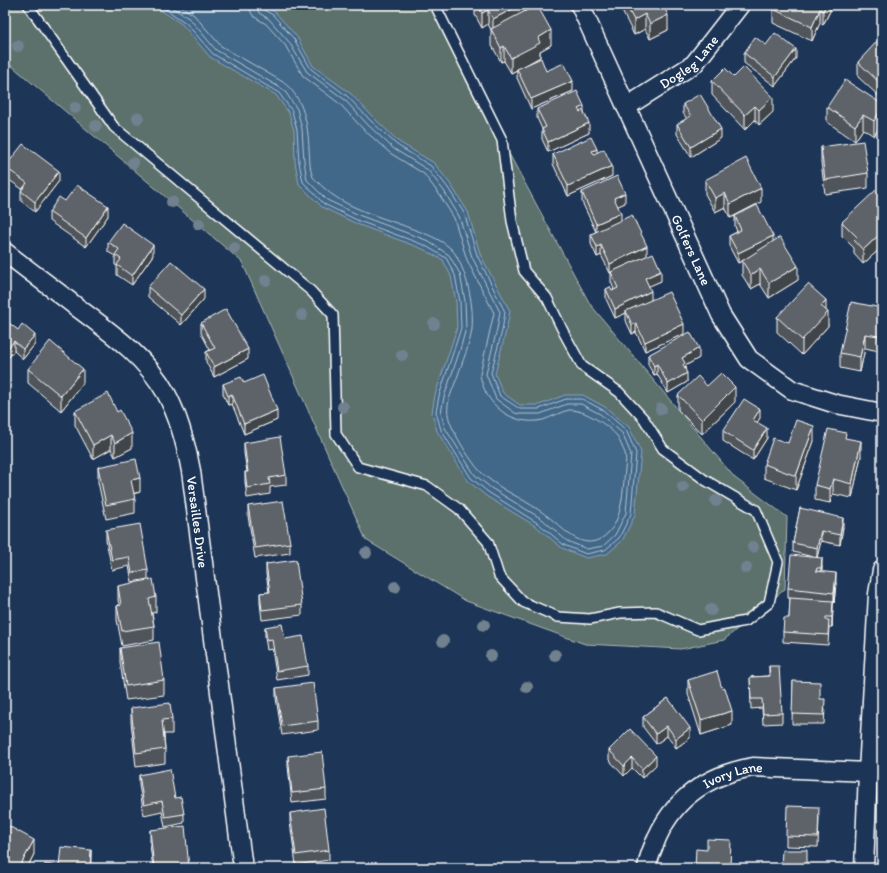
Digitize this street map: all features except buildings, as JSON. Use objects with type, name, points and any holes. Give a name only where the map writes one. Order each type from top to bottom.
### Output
[{"type":"street","name":"Golfers Lane","points":[[580,5],[721,315],[750,359],[792,390],[836,404],[882,413]]},
{"type":"street","name":"Dogleg Lane","points":[[626,107],[694,64],[740,5]]},
{"type":"street","name":"Versailles Drive","points":[[5,252],[108,330],[131,351],[150,371],[165,392],[177,418],[186,445],[191,471],[243,868]]},
{"type":"street","points":[[864,868],[878,594],[882,570]]},
{"type":"street","name":"Ivory Lane","points":[[647,868],[648,860],[659,832],[672,812],[685,798],[699,787],[718,776],[753,767],[868,772]]},
{"type":"lane","points":[[28,5],[114,127],[311,291],[333,315],[336,434],[358,467],[427,486],[459,509],[488,542],[499,576],[522,602],[558,617],[590,619],[620,613],[656,612],[698,630],[746,621],[769,603],[778,562],[756,510],[705,480],[663,449],[644,419],[619,392],[582,366],[547,298],[524,271],[512,221],[502,140],[435,5]]},
{"type":"green space","points":[[5,5],[429,5],[590,304],[735,478],[787,517],[785,589],[724,640],[681,649],[585,644],[466,601],[366,540],[242,262],[5,60]]},
{"type":"water","points":[[153,5],[261,5],[275,12],[297,37],[313,66],[350,93],[399,142],[434,163],[451,185],[468,212],[480,254],[510,311],[495,374],[503,393],[520,405],[539,405],[565,395],[583,395],[605,407],[629,427],[641,452],[635,515],[622,541],[607,554],[586,558],[562,548],[537,527],[486,496],[468,481],[437,431],[432,413],[435,395],[457,328],[456,302],[451,276],[443,260],[423,249],[357,224],[322,207],[299,184],[295,162],[294,131],[289,113],[276,95],[210,57],[183,25]]}]
